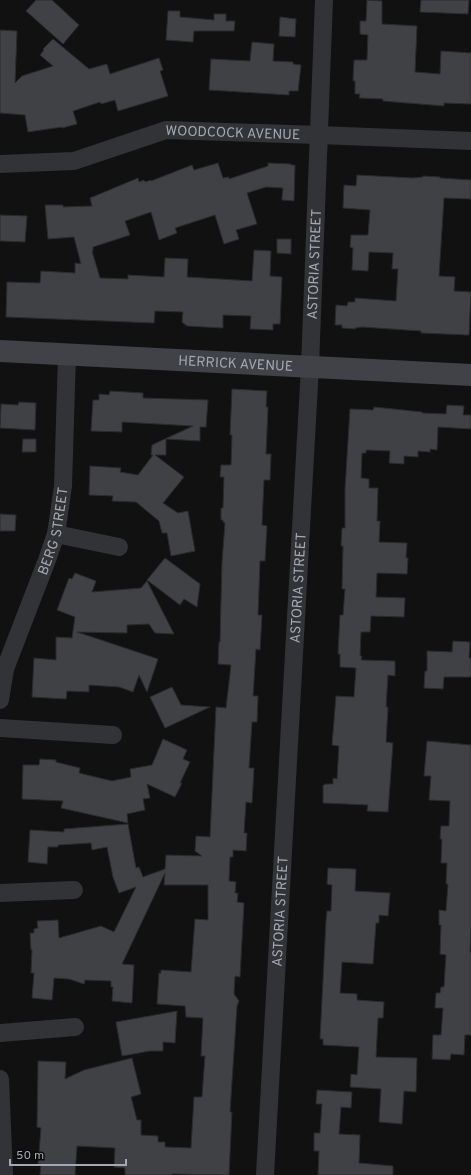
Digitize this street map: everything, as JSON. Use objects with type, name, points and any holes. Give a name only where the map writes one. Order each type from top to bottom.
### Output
[{"type":"street","name":"ASTORIA STREET","points":[[265,1175],[310,366],[324,0]]},
{"type":"street","name":"WOODCOCK AVENUE","points":[[0,164],[74,161],[166,130],[471,141]]},
{"type":"street","name":"HERRICK AVENUE","points":[[0,351],[471,375]]},
{"type":"street","name":"BERG STREET","points":[[0,700],[5,669],[56,534],[63,486],[66,355]]},
{"type":"street","points":[[56,534],[119,547]]},
{"type":"street","points":[[0,728],[113,735]]},
{"type":"street","points":[[0,893],[74,890]]},
{"type":"street","points":[[0,1033],[75,1027]]},
{"type":"street","points":[[0,1079],[4,1175]]},
{"type":"building","points":[[36,0],[52,0],[79,25],[63,44],[26,11]]},
{"type":"building","points":[[367,0],[382,1],[382,24],[417,26],[415,72],[440,74],[441,51],[471,53],[471,104],[444,103],[444,106],[383,101],[383,99],[359,98],[360,94],[355,94],[355,81],[353,81],[354,60],[367,60],[368,35],[360,34],[360,21],[366,21]]},
{"type":"building","points":[[421,0],[469,0],[468,14],[420,12]]},
{"type":"building","points":[[168,11],[180,11],[180,17],[214,20],[214,14],[226,14],[226,21],[235,21],[234,31],[194,31],[193,42],[166,40]]},
{"type":"building","points":[[280,17],[296,19],[295,37],[279,36]]},
{"type":"building","points":[[0,30],[17,31],[15,83],[22,76],[53,66],[40,55],[44,50],[43,49],[53,39],[89,69],[107,64],[110,74],[159,58],[163,70],[160,71],[168,96],[118,111],[115,100],[101,104],[100,102],[73,111],[77,124],[62,128],[28,132],[25,115],[0,113]]},
{"type":"building","points":[[252,42],[274,44],[273,61],[293,62],[293,64],[301,65],[298,91],[289,91],[289,95],[209,90],[211,59],[250,61]]},
{"type":"building","points":[[218,163],[223,178],[229,177],[229,179],[268,166],[268,163],[295,165],[294,201],[282,200],[283,188],[266,187],[247,193],[257,224],[236,230],[239,239],[224,244],[215,215],[175,228],[177,233],[159,240],[151,212],[125,221],[130,235],[93,247],[92,251],[100,278],[128,279],[128,275],[164,277],[165,258],[188,259],[187,277],[252,281],[254,250],[271,251],[270,276],[282,277],[280,324],[273,324],[273,330],[250,329],[251,316],[223,315],[223,328],[187,326],[182,322],[183,312],[155,311],[154,323],[6,317],[7,282],[40,283],[41,271],[75,273],[75,263],[81,264],[74,237],[48,239],[45,205],[63,205],[63,207],[92,206],[90,198],[138,178],[139,182],[144,180],[145,182],[151,181],[192,165],[194,170]]},
{"type":"building","points":[[357,175],[413,178],[423,176],[471,180],[471,199],[444,198],[439,276],[455,277],[454,291],[471,292],[469,335],[421,333],[421,331],[362,327],[355,329],[342,328],[342,325],[335,325],[336,305],[347,306],[348,302],[355,302],[355,298],[396,301],[398,269],[392,269],[393,253],[369,252],[368,271],[352,270],[353,248],[350,247],[351,235],[368,235],[370,210],[343,208],[344,185],[356,186]]},
{"type":"building","points":[[0,215],[27,216],[25,242],[0,241]]},
{"type":"building","points":[[277,239],[291,239],[291,254],[277,253]]},
{"type":"building","points":[[232,389],[267,391],[266,407],[268,407],[266,454],[271,454],[270,480],[264,480],[262,525],[267,526],[265,561],[260,561],[258,615],[262,615],[260,650],[256,649],[253,696],[258,696],[257,722],[252,722],[249,768],[254,768],[252,803],[246,802],[244,833],[247,833],[246,851],[233,850],[233,857],[230,857],[229,881],[236,882],[235,893],[238,893],[237,902],[244,903],[240,977],[235,976],[234,994],[239,1001],[237,1006],[230,1112],[232,1112],[229,1175],[125,1175],[125,1168],[114,1167],[115,1148],[77,1146],[75,1175],[40,1175],[41,1164],[38,1164],[41,1128],[37,1127],[38,1061],[66,1062],[65,1079],[84,1070],[132,1058],[141,1094],[131,1097],[137,1120],[141,1120],[141,1135],[158,1136],[158,1142],[165,1142],[165,1147],[191,1148],[194,1097],[202,1097],[205,1056],[201,1056],[203,1018],[186,1017],[185,1006],[157,1004],[159,973],[161,973],[161,970],[191,972],[195,919],[208,920],[208,885],[164,885],[165,873],[122,964],[134,965],[132,1003],[112,1001],[113,987],[111,987],[111,981],[85,980],[84,984],[69,979],[54,978],[52,1000],[32,998],[34,973],[31,973],[32,950],[30,933],[34,933],[34,929],[38,928],[37,921],[58,920],[59,938],[101,926],[114,932],[136,887],[119,893],[113,877],[107,847],[92,850],[91,843],[48,847],[47,864],[28,862],[30,830],[64,832],[64,829],[128,824],[136,868],[139,867],[143,877],[165,869],[166,855],[202,856],[195,851],[196,836],[210,837],[216,707],[226,708],[231,665],[218,664],[225,523],[221,520],[224,477],[220,477],[221,465],[231,465],[232,435],[230,435]]},
{"type":"building","points":[[110,391],[143,393],[143,398],[208,400],[206,427],[200,427],[200,441],[166,439],[166,455],[155,455],[184,477],[163,503],[178,513],[188,511],[195,551],[171,556],[167,533],[162,533],[159,521],[136,502],[112,501],[113,496],[89,495],[90,466],[121,468],[120,472],[138,475],[153,455],[151,455],[152,445],[193,426],[122,422],[122,432],[91,431],[93,400],[99,400],[99,394],[109,395]]},
{"type":"building","points":[[19,402],[36,403],[35,430],[0,428],[1,404],[18,405]]},
{"type":"building","points":[[447,405],[464,406],[463,415],[471,415],[471,429],[438,427],[437,450],[430,449],[430,452],[418,451],[418,457],[404,456],[404,464],[389,463],[390,451],[366,450],[366,453],[362,453],[361,478],[369,479],[369,488],[378,488],[377,521],[380,521],[379,542],[407,543],[407,574],[377,573],[376,597],[405,598],[404,617],[371,616],[370,632],[361,632],[361,660],[395,661],[395,676],[388,675],[386,707],[388,707],[386,742],[393,743],[388,812],[367,811],[368,805],[323,803],[323,785],[333,784],[333,778],[337,779],[339,746],[332,745],[336,696],[354,697],[356,668],[340,667],[340,654],[338,654],[340,615],[343,615],[345,589],[342,589],[343,546],[341,546],[342,528],[345,528],[345,489],[350,409],[373,410],[374,407],[422,413],[446,414]]},
{"type":"building","points":[[23,439],[36,439],[36,452],[22,452]]},
{"type":"building","points":[[0,514],[16,515],[15,531],[0,531]]},
{"type":"building","points":[[165,558],[200,584],[197,607],[184,599],[180,605],[147,580]]},
{"type":"building","points":[[75,573],[96,581],[92,592],[141,588],[147,581],[174,634],[155,633],[149,624],[127,625],[127,633],[77,632],[158,659],[147,692],[139,675],[133,692],[119,687],[89,685],[89,692],[67,691],[66,699],[32,697],[34,658],[56,660],[56,637],[72,638],[75,617],[57,610],[69,578],[72,579]]},
{"type":"building","points":[[453,641],[470,642],[469,658],[471,658],[471,677],[444,677],[443,689],[424,688],[425,671],[427,671],[427,651],[452,652]]},
{"type":"building","points":[[172,687],[181,705],[210,707],[165,728],[150,697]]},
{"type":"building","points":[[163,739],[187,750],[183,759],[190,762],[180,783],[182,783],[175,797],[147,784],[150,798],[143,799],[145,810],[127,814],[128,823],[61,808],[63,801],[22,799],[23,765],[39,765],[40,759],[56,760],[56,762],[80,768],[79,773],[112,781],[131,777],[130,769],[152,765]]},
{"type":"building","points":[[427,741],[471,745],[471,1035],[465,1035],[464,1055],[451,1054],[450,1060],[432,1059],[433,1035],[441,1035],[443,1008],[435,1008],[436,993],[440,993],[441,987],[444,987],[446,955],[440,954],[441,925],[439,925],[439,910],[446,911],[448,884],[446,884],[447,863],[441,863],[442,839],[440,839],[441,826],[449,826],[450,801],[429,800],[431,776],[424,776]]},
{"type":"building","points":[[328,868],[356,869],[355,891],[390,893],[388,916],[379,915],[379,923],[376,923],[373,964],[342,962],[340,993],[357,994],[357,1000],[384,1002],[383,1018],[378,1018],[376,1057],[417,1058],[416,1092],[404,1091],[402,1124],[379,1122],[381,1089],[350,1087],[351,1074],[357,1075],[359,1047],[323,1045],[323,1039],[320,1039],[326,921],[327,911],[331,911],[332,885],[327,884]]},
{"type":"building","points":[[177,1011],[175,1043],[163,1042],[163,1051],[150,1051],[122,1056],[116,1022]]},
{"type":"building","points":[[317,1090],[352,1092],[351,1108],[341,1107],[339,1134],[360,1135],[359,1163],[393,1166],[393,1175],[318,1175],[319,1151],[314,1151],[314,1133],[320,1133],[322,1104],[316,1104]]}]
